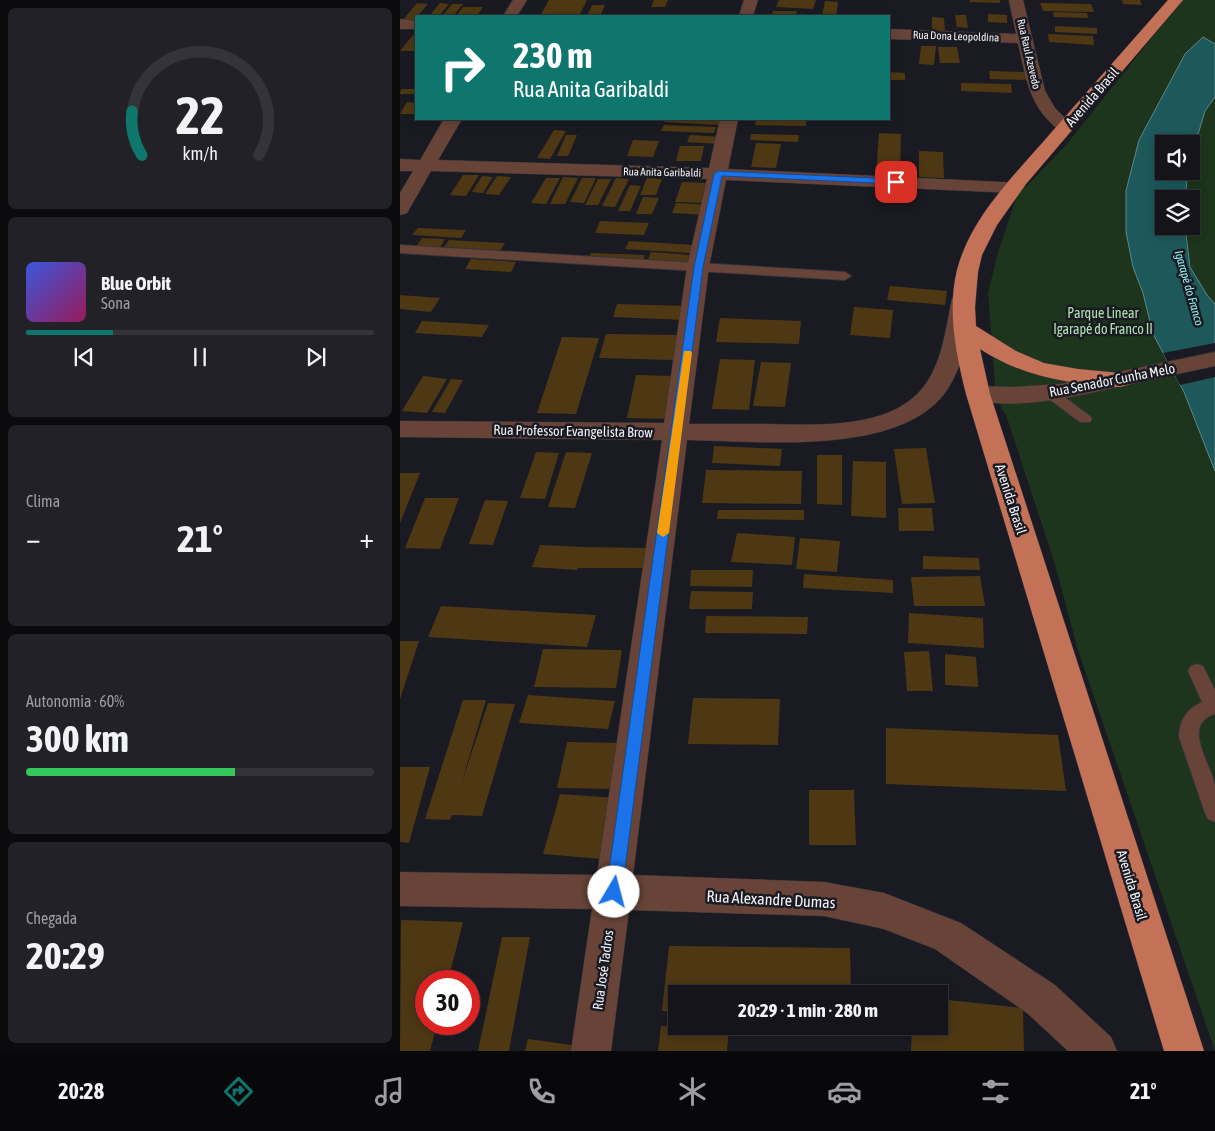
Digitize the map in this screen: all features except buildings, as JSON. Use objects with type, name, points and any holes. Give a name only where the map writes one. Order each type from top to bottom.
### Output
[{"type":"highway","name":"Avenida Brasil","points":[[1176,0],[1014,187],[990,222],[972,255],[964,295],[965,329],[970,364],[978,394],[1184,1051]]},
{"type":"highway","points":[[965,329],[1012,358],[1034,368],[1059,375],[1128,378]]},
{"type":"street","points":[[511,15],[520,0]]},
{"type":"street","points":[[746,15],[750,0]]},
{"type":"street","name":"Rua Raul Azevedo","points":[[1016,0],[1024,39],[1042,103],[1065,127]]},
{"type":"street","points":[[400,24],[415,25]]},
{"type":"street","name":"Rua Dona Leopoldina","points":[[890,34],[1024,39]]},
{"type":"street","points":[[400,209],[452,120]]},
{"type":"street","name":"Rua José Tadros","points":[[591,1051],[677,432],[698,267],[729,120]]},
{"type":"street","name":"Rua Anita Garibaldi","points":[[400,165],[718,174],[1014,187]]},
{"type":"street","name":"Rua Professor Evangelista Brow","points":[[400,429],[821,434],[850,431],[906,414],[924,403],[946,369],[964,295]]},
{"type":"street","name":"Rua Senador Cunha Melo","points":[[978,394],[1050,393],[1080,389],[1215,359]]},
{"type":"street","name":"Rua Alexandre Dumas","points":[[400,889],[614,892],[824,899],[884,911],[948,936],[1041,1000],[1097,1051]]},
{"type":"lane","points":[[400,249],[845,276]]},
{"type":"lane","points":[[1050,393],[1085,419]]},
{"type":"lane","points":[[1197,671],[1214,706],[1196,714],[1190,722],[1188,732],[1190,744],[1215,813]]},
{"type":"green space","name":"Parque Linear Igarapé do Franco II","points":[[1182,0],[1215,0],[1215,1051],[1077,647],[1054,561],[1006,415],[996,399],[988,293],[997,256],[1017,196],[1066,145]]},
{"type":"water","name":"Igarapé do Franco","points":[[1203,37],[1215,44],[1215,97],[1205,111],[1198,135],[1155,135],[1155,180],[1187,180],[1186,190],[1155,190],[1155,235],[1186,235],[1190,267],[1207,295],[1215,304],[1215,471],[1184,392],[1153,334],[1143,293],[1133,267],[1126,232],[1126,191],[1139,140],[1185,54]]},
{"type":"pier","points":[[1215,343],[1215,377],[1180,385],[1163,353]]},
{"type":"slow traffic","points":[[663,533],[687,353]]},
{"type":"route","points":[[614,892],[698,267],[718,174],[896,182]]}]
